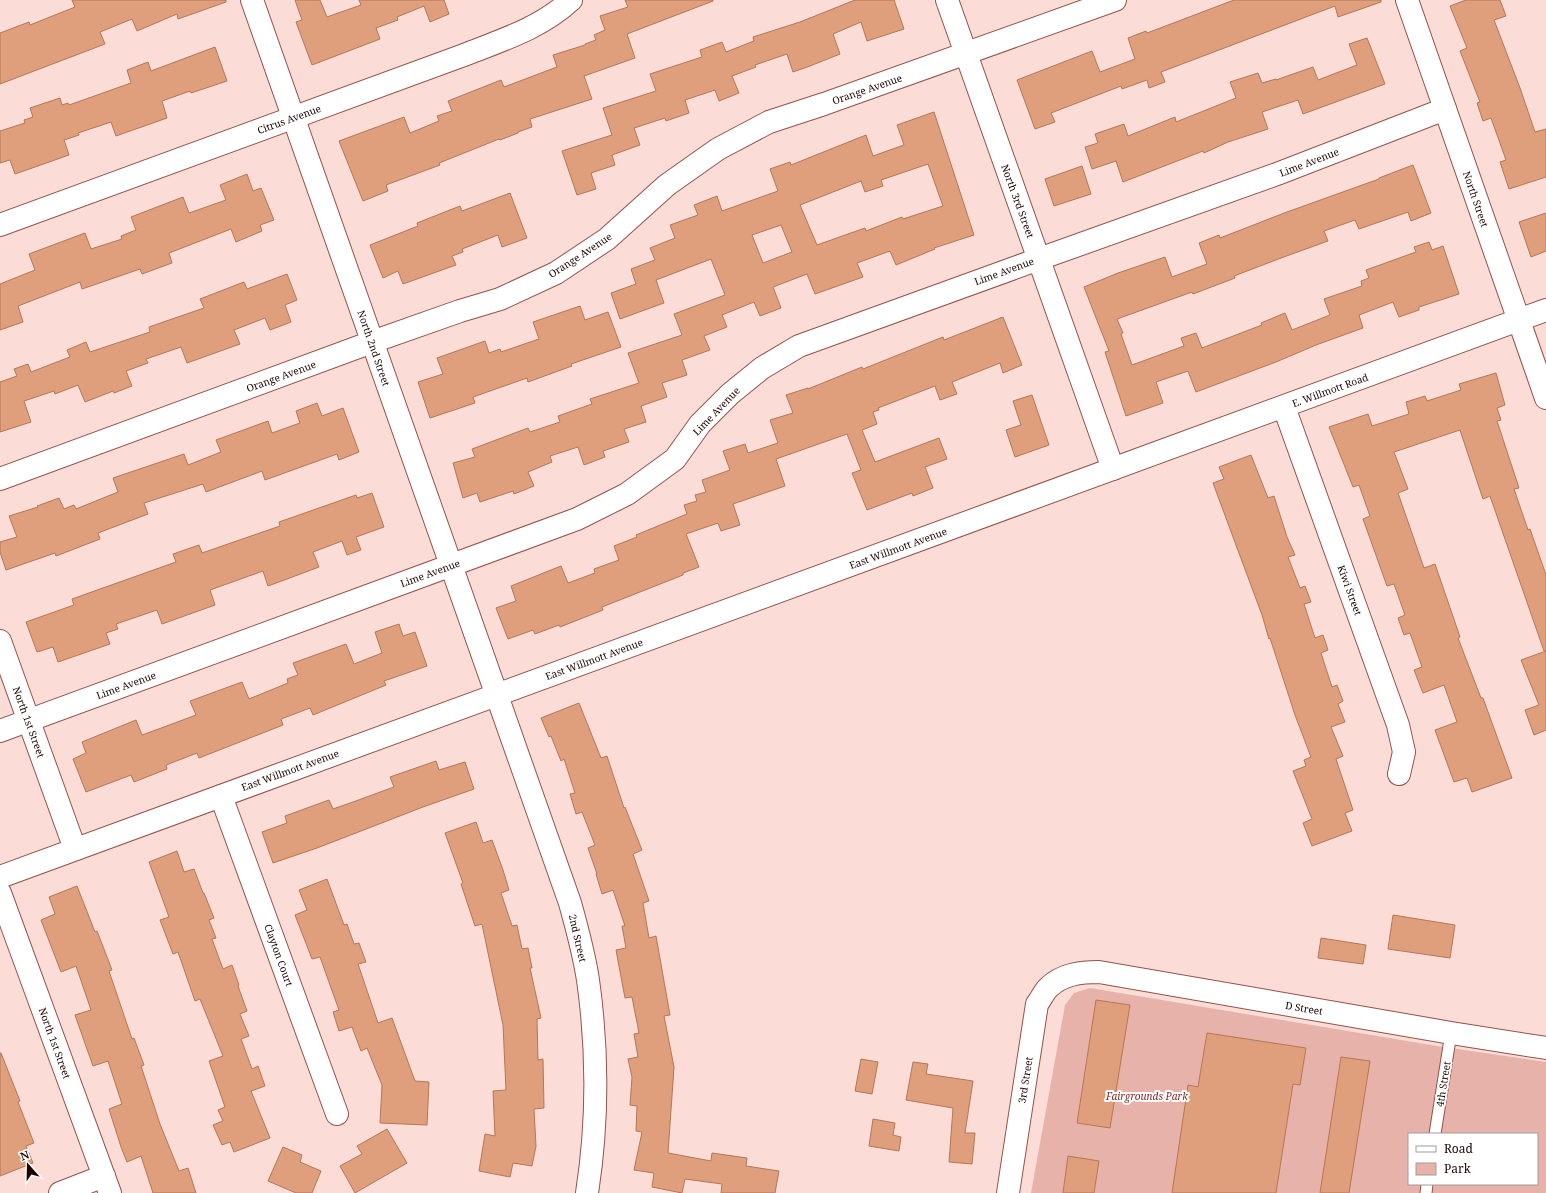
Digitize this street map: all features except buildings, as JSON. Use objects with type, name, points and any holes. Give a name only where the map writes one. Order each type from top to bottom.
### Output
[{"type":"street","name":"North 2nd Street","points":[[252,0],[496,695]]},
{"type":"street","name":"Citrus Avenue","points":[[0,224],[464,55],[534,26],[550,17],[572,0]]},
{"type":"street","name":"North 3rd Street","points":[[947,0],[1113,469]]},
{"type":"street","name":"Orange Avenue","points":[[0,479],[372,342],[460,311],[500,299],[556,273],[607,239],[667,185],[718,149],[769,122],[966,54],[1115,0]]},
{"type":"street","name":"North Street","points":[[1407,0],[1546,398]]},
{"type":"street","name":"Lime Avenue","points":[[0,731],[578,518],[627,494],[675,458],[700,424],[730,394],[762,368],[799,346],[1277,174],[1445,109]]},
{"type":"street","name":"E. Willmott Road","points":[[1113,469],[1546,310]]},
{"type":"street","name":"Kiwi Street","points":[[1284,407],[1398,725],[1404,752],[1399,774]]},
{"type":"street","name":"East Willmott Avenue","points":[[0,877],[1113,469]]},
{"type":"street","name":"North 1st Street","points":[[0,641],[75,849]]},
{"type":"street","name":"2nd Street","points":[[496,695],[570,903],[588,980],[595,1045],[596,1090],[592,1157],[587,1193]]},
{"type":"street","name":"Clayton Court","points":[[221,796],[337,1114]]},
{"type":"street","name":"North 1st Street","points":[[0,893],[107,1185]]},
{"type":"street","name":"D Street","points":[[1063,977],[1082,972],[1099,972],[1546,1048]]},
{"type":"street","name":"3rd Street","points":[[1008,1193],[1037,1004],[1048,988],[1063,977]]},
{"type":"street","points":[[60,1193],[107,1185]]},
{"type":"lane","name":"4th Street","points":[[1435,1133],[1451,1033]]},
{"type":"green space","name":"Fairgrounds Park","points":[[1090,988],[1437,1046],[1546,1062],[1546,1193],[1031,1193],[1065,1005],[1074,993]]}]
